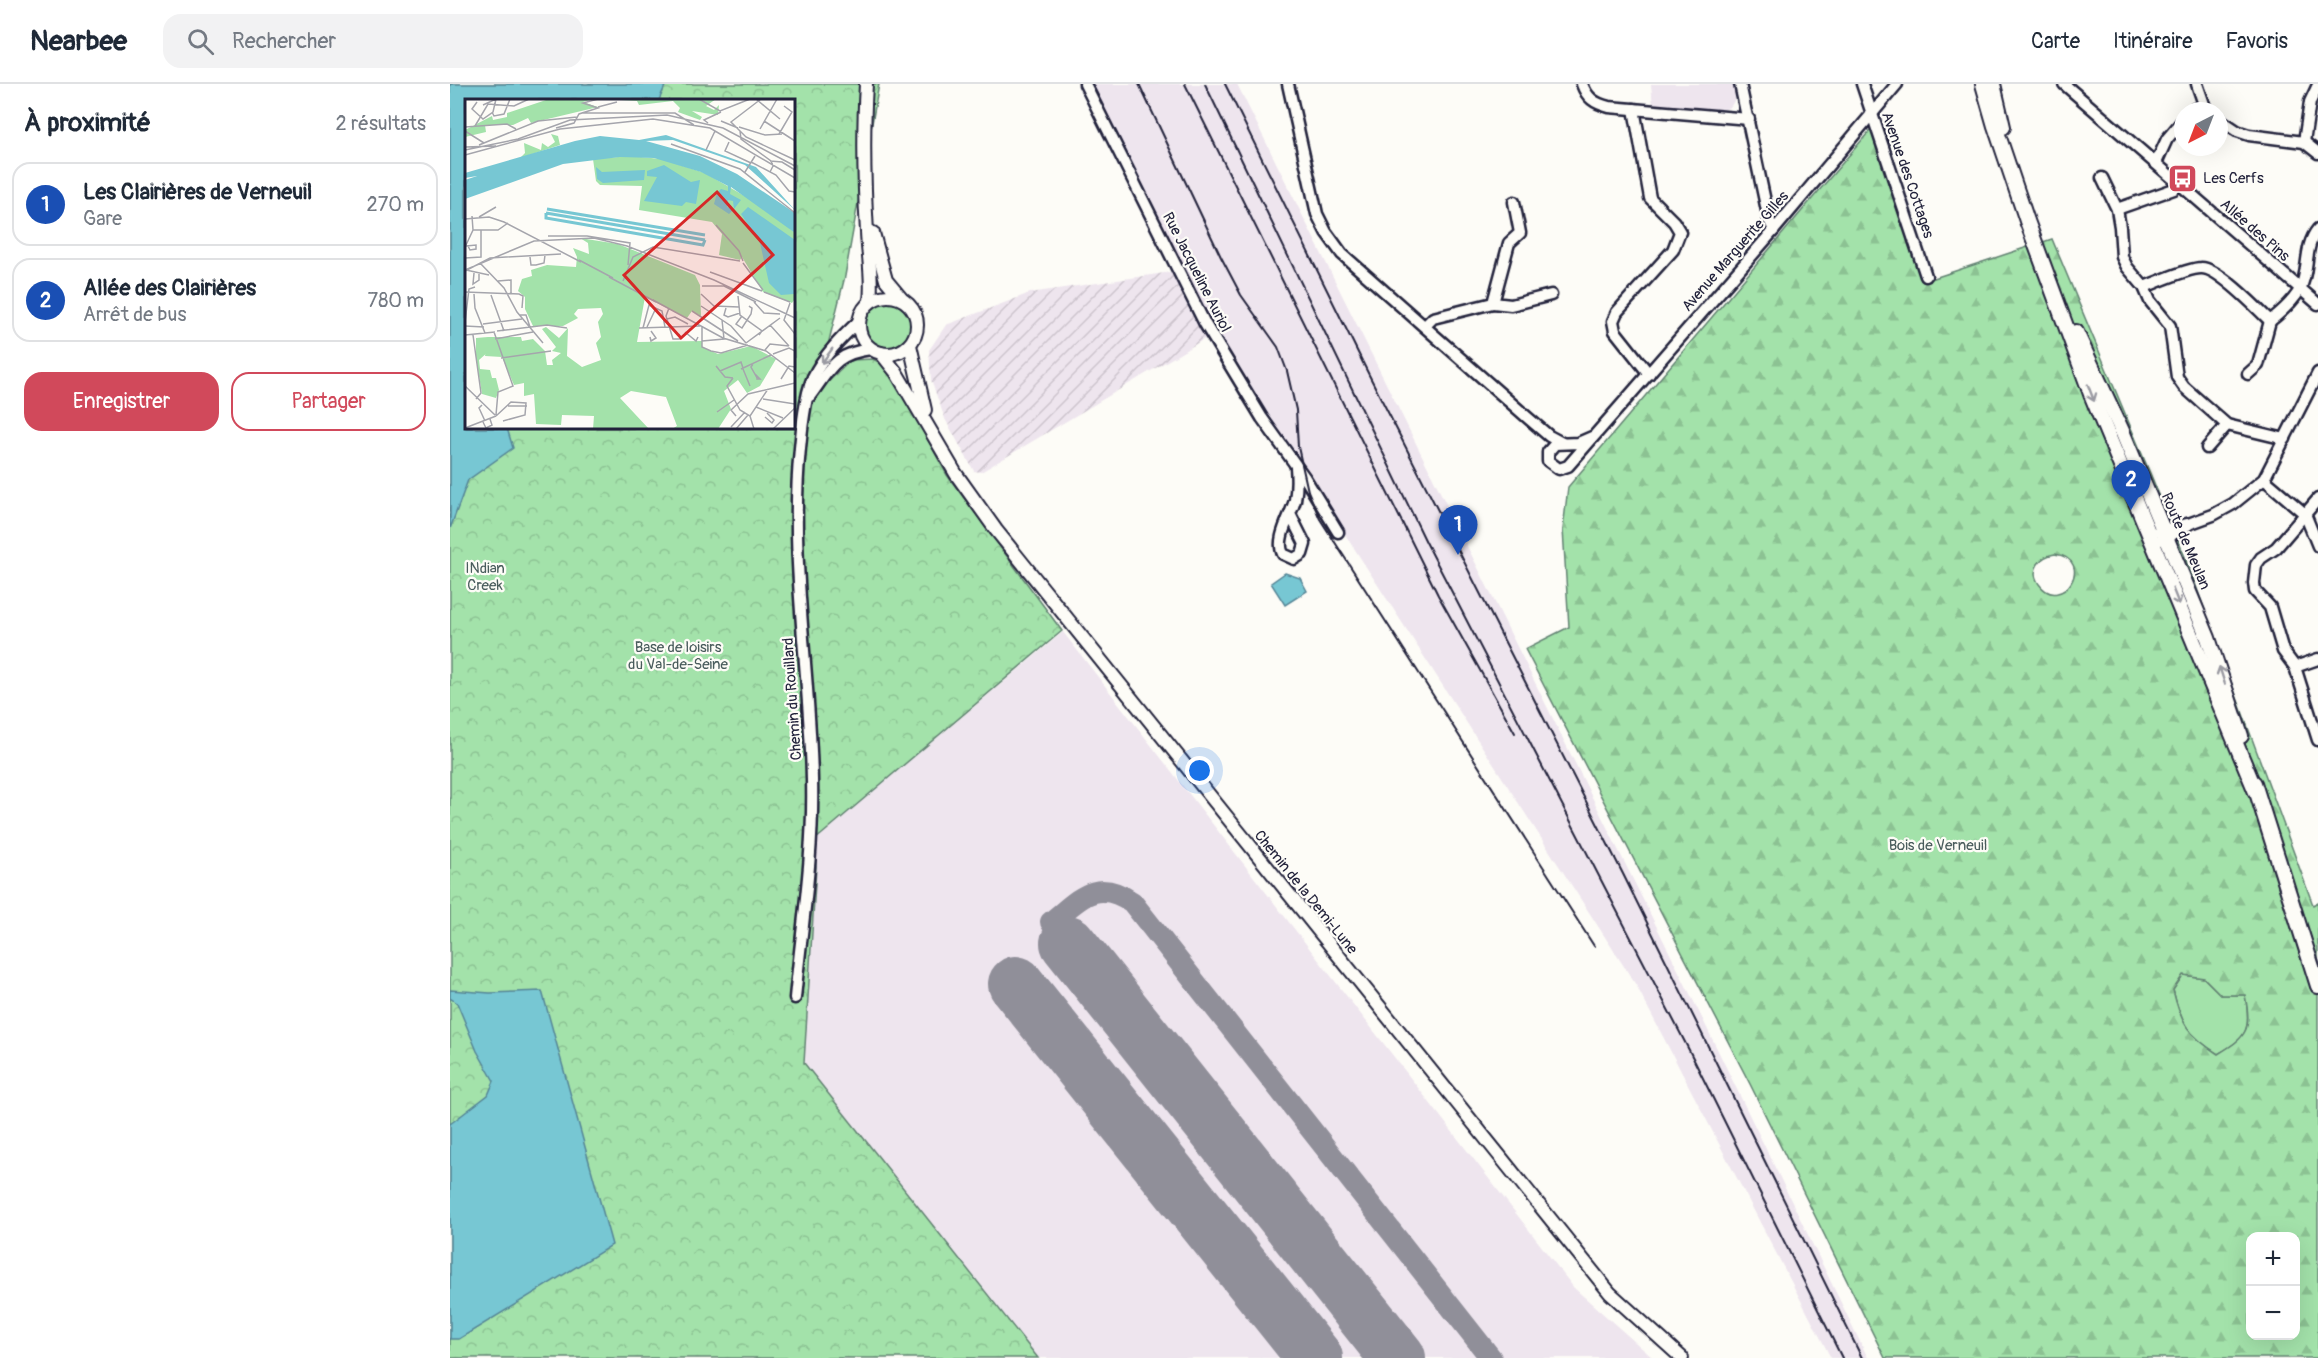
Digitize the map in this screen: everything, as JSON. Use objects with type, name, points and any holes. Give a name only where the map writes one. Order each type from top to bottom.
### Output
[{"type":"main road","name":"Route de Meulan","points":[[1983,84],[2016,187],[2091,394],[2217,662],[2318,986]]},
{"type":"main road","name":"Route de Meulan","points":[[1993,84],[2016,187]]},
{"type":"street","name":"Chemin du Rouillard","points":[[795,998],[810,852],[812,781],[797,536],[798,466],[803,419],[810,385],[823,360],[859,321],[861,312],[870,302],[873,283],[863,144],[866,84]]},
{"type":"street","name":"Rue Jacqueline Auriol","points":[[1085,84],[1202,318],[1262,418],[1296,467]]},
{"type":"street","points":[[1288,84],[1317,214],[1326,232],[1342,254],[1549,436],[1564,443],[1572,451],[1572,462],[1563,469],[1554,467],[1548,460],[1548,452],[1538,431],[1528,418]]},
{"type":"street","points":[[1582,84],[1587,97],[1597,104],[1749,119]]},
{"type":"street","points":[[1740,84],[1769,220],[1774,230]]},
{"type":"street","name":"Avenue des Cottages","points":[[1862,84],[1926,276]]},
{"type":"street","name":"Avenue Marguerite Gilles","points":[[1572,462],[1774,230],[1897,84]]},
{"type":"street","name":"Allée des Pins","points":[[2064,84],[2318,304]]},
{"type":"street","points":[[2197,84],[2204,102]]},
{"type":"street","points":[[2304,142],[2310,102],[2318,85]]},
{"type":"street","points":[[1634,109],[1650,198],[1680,231],[1673,250],[1617,312],[1613,321],[1615,331],[1649,374]]},
{"type":"street","points":[[2228,124],[2249,135],[2304,142],[2318,153]]},
{"type":"street","points":[[2156,164],[2167,139],[2174,131]]},
{"type":"street","points":[[2102,178],[2116,209],[2122,257],[2127,267],[2144,287],[2150,302],[2170,326],[2177,377],[2184,387],[2228,425],[2285,439]]},
{"type":"street","points":[[2116,209],[2174,189],[2179,184]]},
{"type":"street","points":[[1493,303],[1509,243],[1520,233],[1514,202]]},
{"type":"street","name":"Chemin du Rouillard","points":[[808,398],[841,358],[852,351],[896,353],[910,345],[917,330],[916,318],[911,307],[886,280],[866,206]]},
{"type":"street","points":[[2248,374],[2258,365],[2270,321],[2279,315],[2301,289],[2309,245],[2318,229]]},
{"type":"street","points":[[2144,287],[2201,267],[2211,270],[2270,321]]},
{"type":"street","points":[[1425,326],[1433,318],[1493,303],[1511,305],[1551,295]]},
{"type":"street","points":[[870,302],[886,296],[902,299]]},
{"type":"street","points":[[859,321],[861,337],[876,351]]},
{"type":"street","name":"Chemin de la Demi-Lune","points":[[910,345],[917,384],[929,426]]},
{"type":"street","name":"Chemin de la Demi-Lune","points":[[876,351],[896,372],[956,474],[996,530],[1610,1293],[1682,1358]]},
{"type":"street","points":[[2158,536],[2233,504],[2264,479],[2318,373]]},
{"type":"street","points":[[2207,448],[2228,425]]},
{"type":"street","points":[[1548,452],[1552,445],[1584,441],[1594,436]]},
{"type":"street","points":[[1290,514],[1297,486],[1296,467]]},
{"type":"street","points":[[1296,467],[1338,532]]},
{"type":"street","points":[[2264,479],[2306,514],[2318,546]]},
{"type":"street","points":[[2318,499],[2276,548],[2256,565],[2254,575],[2255,591],[2270,607],[2283,651],[2295,667],[2318,740]]},
{"type":"street","points":[[2295,667],[2318,659]]},
{"type":"shaded area","points":[[1091,84],[1237,84],[1704,1022],[1868,1358],[1831,1358],[1636,985],[1210,325]]},
{"type":"shaded area","points":[[1651,84],[1736,84],[1737,86],[1735,99],[1731,106],[1721,112],[1653,106]]},
{"type":"shaded area","points":[[1171,272],[1206,338],[981,472],[974,471],[945,419],[931,380],[929,350],[946,325],[1030,293]]},
{"type":"shaded area","points":[[1063,632],[1574,1288],[1653,1358],[1038,1358],[804,1063],[818,838]]},
{"type":"green space","name":"Base de loisirs du Val-de-Seine","points":[[450,84],[879,84],[845,276],[823,365],[822,388],[851,360],[873,359],[888,367],[947,475],[1062,631],[815,840],[816,867],[804,1063],[1038,1358],[450,1358]]},
{"type":"green space","name":"Bois de Verneuil","points":[[1873,127],[1925,281],[2052,239],[2188,564],[2313,905],[2318,902],[2318,1358],[1885,1358],[1750,1084],[1525,649],[1569,627],[1563,529],[1568,487]],"holes":[[[2055,554],[2067,558],[2073,566],[2074,574],[2071,583],[2065,590],[2057,593],[2048,592],[2036,579],[2038,564],[2050,555]],[[2183,975],[2204,978],[2221,995],[2245,995],[2248,1017],[2245,1031],[2235,1043],[2218,1054],[2199,1041],[2187,1028],[2179,1012],[2173,990]]]},
{"type":"green space","points":[[883,300],[893,300],[906,307],[913,320],[913,330],[906,343],[893,350],[883,350],[874,346],[867,339],[863,330],[863,320],[867,311],[874,304]]},
{"type":"green space","points":[[2183,975],[2204,978],[2221,995],[2245,995],[2248,1017],[2245,1031],[2235,1043],[2218,1054],[2199,1041],[2187,1028],[2179,1012],[2173,990]]},
{"type":"water","points":[[450,84],[666,84],[659,99],[465,99],[465,429],[507,429],[513,448],[468,480],[450,529]]},
{"type":"water","points":[[1285,573],[1300,578],[1307,591],[1285,605],[1271,583]]},
{"type":"water","points":[[450,990],[490,993],[542,991],[612,1245],[459,1339],[450,1339],[450,1124],[488,1095],[494,1081],[477,1051],[457,1003],[450,998]]},
{"type":"taxiway","points":[[1068,943],[1051,922],[1080,899],[1098,891],[1108,891],[1132,902],[1491,1358]]},
{"type":"runway","points":[[1068,943],[1398,1358]]},
{"type":"runway","points":[[1016,984],[1315,1358]]},
{"type":"railway","points":[[1139,84],[1241,295],[1278,347],[1287,371],[1296,410],[1298,447],[1308,491],[1320,519],[1594,946]]},
{"type":"railway","points":[[1185,84],[1438,595],[1515,733]]},
{"type":"railway","points":[[1205,84],[1426,542],[1689,1050],[1842,1358]]},
{"type":"railway","points":[[1225,84],[1368,373],[1623,874],[1862,1358]]},
{"type":"place","name":"Les Cerfs","points":[[2182,178]]},
{"type":"place","name":"Allée des Clairières","points":[[2131,510]]},
{"type":"place","name":"Les Clairières de Verneuil","points":[[1458,555]]},
{"type":"park label","name":"INdian Creek","points":[[485,576]]}]
